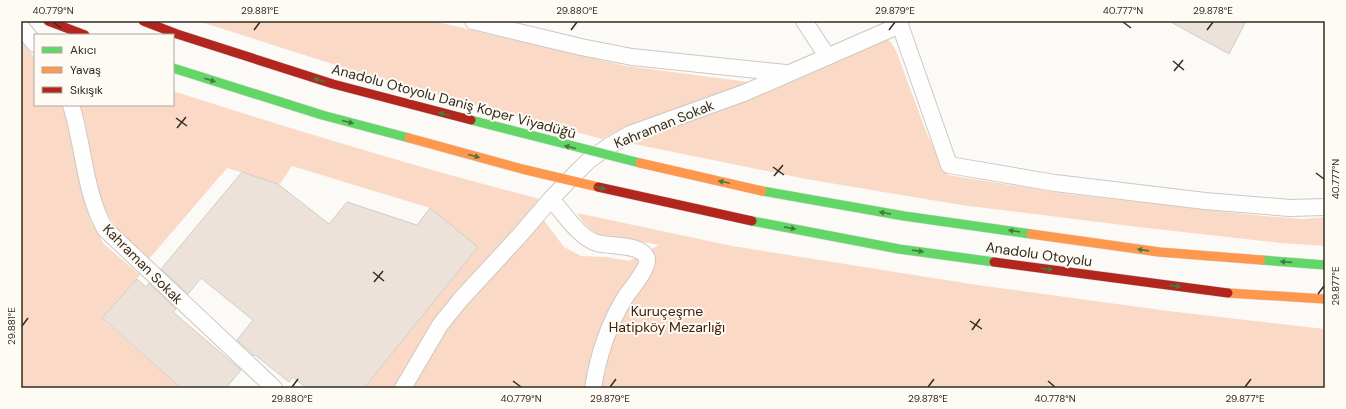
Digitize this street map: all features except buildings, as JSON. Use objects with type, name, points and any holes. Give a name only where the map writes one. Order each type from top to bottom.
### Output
[{"type":"highway","points":[[48,21],[82,34]]},
{"type":"highway","name":"Anadolu Otoyolu Daniş Koper Viyadüğü","points":[[143,21],[177,34],[333,84],[624,160],[762,191]]},
{"type":"highway","name":"Anadolu Otoyolu","points":[[174,68],[322,115],[522,169],[629,195],[752,221],[899,249],[1020,266],[1219,292],[1325,299]]},
{"type":"highway","name":"Anadolu Otoyolu","points":[[762,191],[904,216],[1159,252],[1325,265]]},
{"type":"street","points":[[473,21],[581,47],[632,57],[788,74]]},
{"type":"street","points":[[804,21],[826,56]]},
{"type":"street","points":[[900,23],[949,165],[1055,183],[1205,201],[1290,208],[1325,207]]},
{"type":"street","name":"Kahraman Sokak","points":[[403,388],[440,325],[461,299],[551,199],[588,161],[609,146],[630,134],[744,93],[900,23]]},
{"type":"street","points":[[21,26],[34,43]]},
{"type":"street","name":"Kahraman Sokak","points":[[72,106],[92,197],[98,217],[105,229],[274,388]]},
{"type":"street","points":[[551,199],[574,226],[589,240],[597,243],[633,248],[641,251],[646,257],[647,262],[644,270],[621,305],[609,332],[600,359],[594,388]]},
{"type":"green space","points":[[198,21],[433,21],[626,66],[749,82],[621,129],[602,139],[364,74]]},
{"type":"green space","points":[[885,38],[891,42],[897,53],[927,134],[948,175],[1067,194],[1263,216],[1303,219],[1325,217],[1325,246],[1281,243],[1138,227],[961,205],[806,179],[629,143]]},
{"type":"green space","points":[[21,41],[34,57],[34,106],[65,107],[90,220],[104,244],[140,275],[102,319],[181,388],[21,388]]},
{"type":"green space","points":[[174,91],[355,148],[540,199],[460,290],[411,361],[395,388],[364,388],[478,247],[430,208],[292,166],[280,184],[227,168],[149,259],[121,234],[106,211],[93,166],[80,106],[174,106]]},
{"type":"green space","name":"Kuruçeşme Hatipköy Mezarlığı","points":[[577,213],[732,246],[977,285],[1168,311],[1325,329],[1325,388],[409,388],[451,320],[543,219],[564,247],[581,256],[606,257],[629,261],[659,245],[607,238],[599,235],[588,227]]},
{"type":"traffic: fast","points":[[174,68],[322,115],[409,138]]},
{"type":"traffic: fast","points":[[471,120],[640,163]]},
{"type":"traffic: fast","points":[[762,191],[904,216],[1031,234]]},
{"type":"traffic: fast","points":[[752,221],[899,249],[994,262]]},
{"type":"traffic: fast","points":[[1261,260],[1325,265]]},
{"type":"traffic: slow","points":[[409,138],[522,169],[598,187]]},
{"type":"traffic: slow","points":[[640,163],[762,191]]},
{"type":"traffic: slow","points":[[1031,234],[1159,252],[1261,260]]},
{"type":"traffic: slow","points":[[1228,293],[1325,299]]},
{"type":"traffic: jam","points":[[48,21],[82,34]]},
{"type":"traffic: jam","points":[[143,21],[177,34],[333,84],[471,120]]},
{"type":"traffic: jam","points":[[598,187],[752,221]]},
{"type":"traffic: jam","points":[[994,262],[1228,293]]}]
